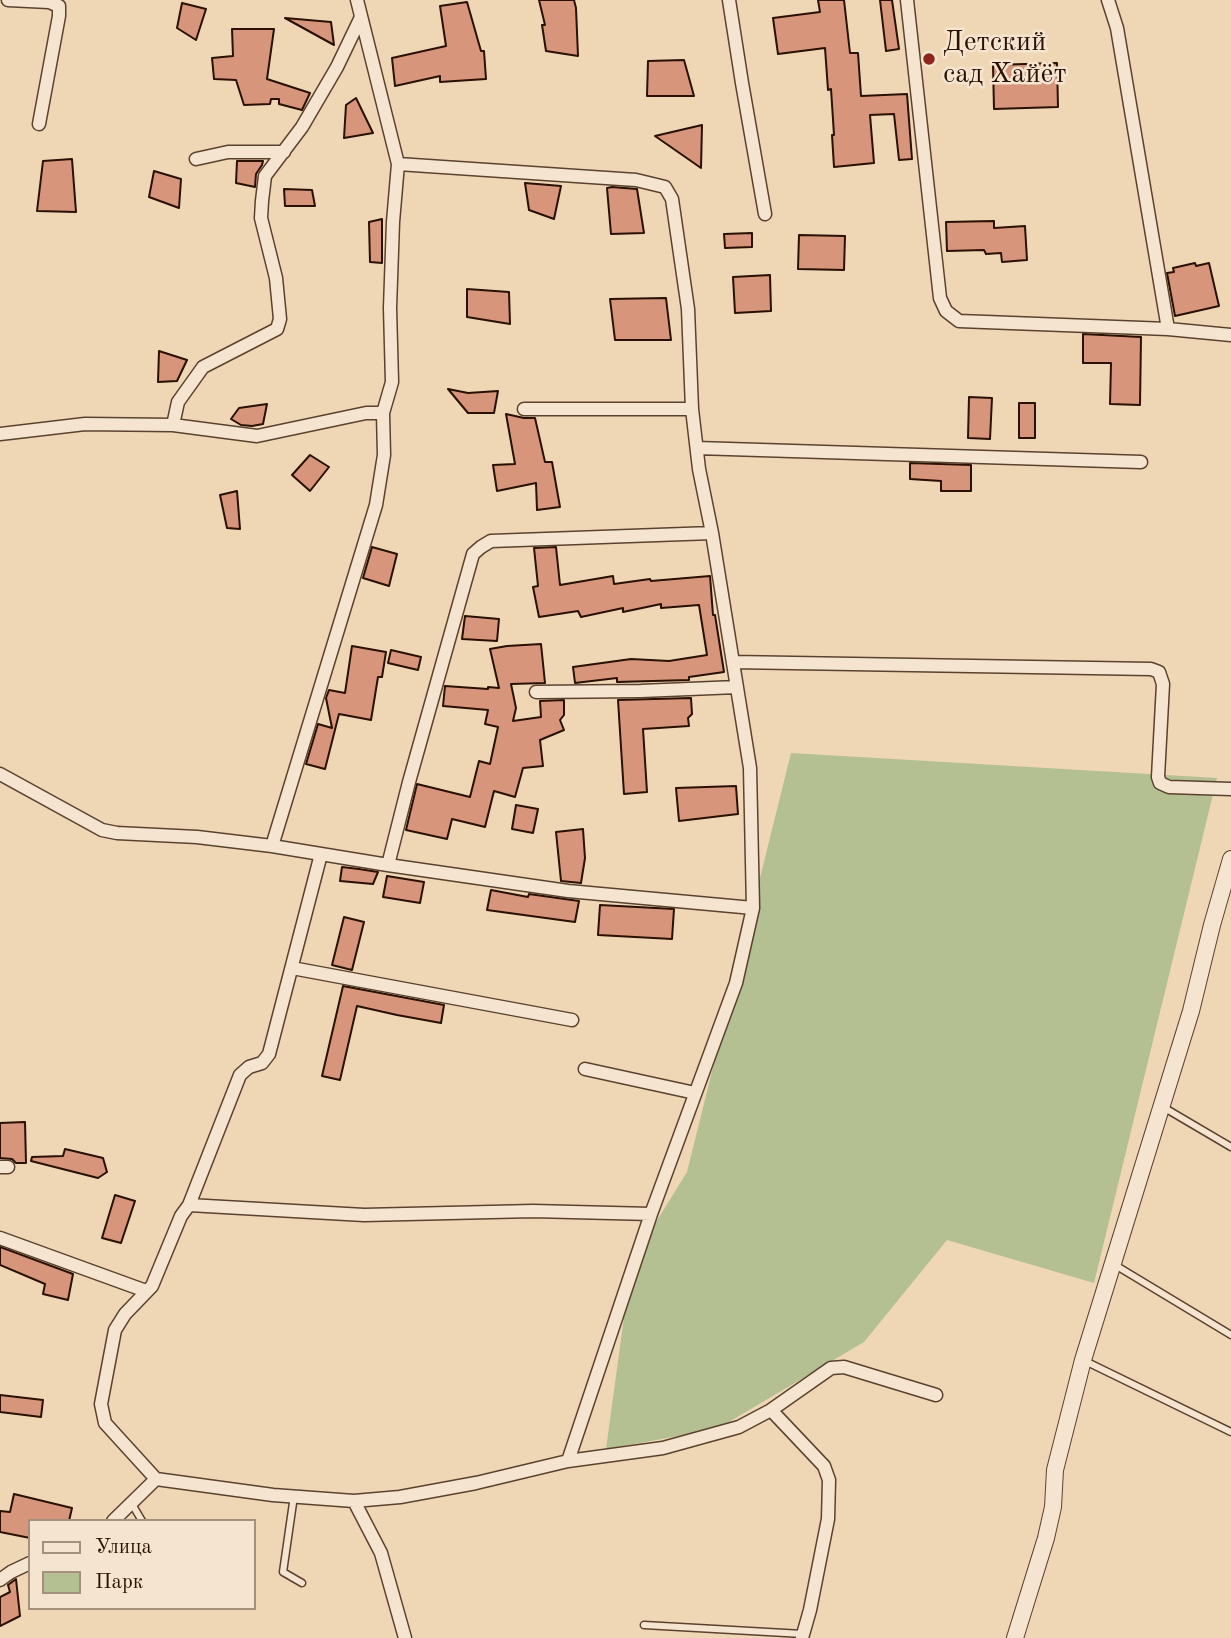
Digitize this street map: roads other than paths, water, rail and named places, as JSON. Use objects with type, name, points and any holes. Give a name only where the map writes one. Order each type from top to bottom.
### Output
[{"type":"street","points":[[8,0],[49,2],[59,6],[39,124]]},
{"type":"street","points":[[272,846],[376,505],[384,455],[383,413],[391,382],[390,308],[398,164],[357,0]]},
{"type":"street","points":[[729,0],[765,214]]},
{"type":"street","points":[[907,0],[940,298],[946,311],[959,321],[1168,329],[1231,335]]},
{"type":"street","points":[[1108,0],[1117,28],[1168,329]]},
{"type":"street","points":[[173,425],[178,402],[203,367],[277,329],[279,325],[276,278],[261,218],[265,176],[302,127],[337,68],[361,17]]},
{"type":"street","points":[[196,159],[228,152],[284,152]]},
{"type":"street","points":[[398,164],[636,180],[665,187],[672,199],[688,309],[692,410],[699,469],[750,768],[753,908],[736,983],[651,1214],[568,1461]]},
{"type":"street","points":[[524,409],[692,410]]},
{"type":"street","points":[[0,434],[85,424],[173,425],[257,436],[366,413],[383,413]]},
{"type":"street","points":[[698,448],[1141,462]]},
{"type":"street","points":[[388,865],[473,554],[491,541],[712,533]]},
{"type":"street","points":[[733,662],[1151,669],[1159,672],[1163,684],[1158,777],[1160,783],[1169,787],[1231,789]]},
{"type":"street","points":[[536,692],[737,687]]},
{"type":"street","points":[[0,774],[102,830],[117,834],[197,837],[568,891],[753,908]]},
{"type":"street","points":[[321,854],[269,1054],[262,1063],[248,1067],[240,1075],[189,1205],[181,1216],[152,1286],[125,1314],[115,1330],[101,1404],[105,1423],[156,1479],[354,1501],[400,1497],[476,1483],[568,1461],[663,1448],[739,1427],[771,1410],[831,1368],[844,1367],[936,1395]]},
{"type":"street","points":[[1015,1638],[1046,1538],[1053,1507],[1055,1470],[1083,1360],[1191,1012],[1231,859]]},
{"type":"street","points":[[292,968],[572,1020]]},
{"type":"street","points":[[585,1069],[695,1093]]},
{"type":"street","points":[[189,1205],[364,1215],[533,1211],[651,1214]]},
{"type":"street","points":[[0,1238],[146,1292]]},
{"type":"street","points":[[771,1410],[824,1466],[830,1480],[828,1519],[803,1636]]},
{"type":"street","points":[[115,1519],[156,1479]]},
{"type":"street","points":[[354,1501],[381,1553],[405,1638]]},
{"type":"street","points":[[0,1580],[28,1564]]},
{"type":"lane","points":[[1162,1106],[1231,1147]]},
{"type":"lane","points":[[1113,1264],[1231,1335]]},
{"type":"lane","points":[[1083,1360],[1231,1433]]},
{"type":"lane","points":[[294,1496],[283,1572],[302,1583]]},
{"type":"lane","points":[[132,1504],[141,1519]]},
{"type":"lane","points":[[644,1625],[803,1636]]},
{"type":"place","name":"Детский сад Хайёт","points":[[929,59]]}]
